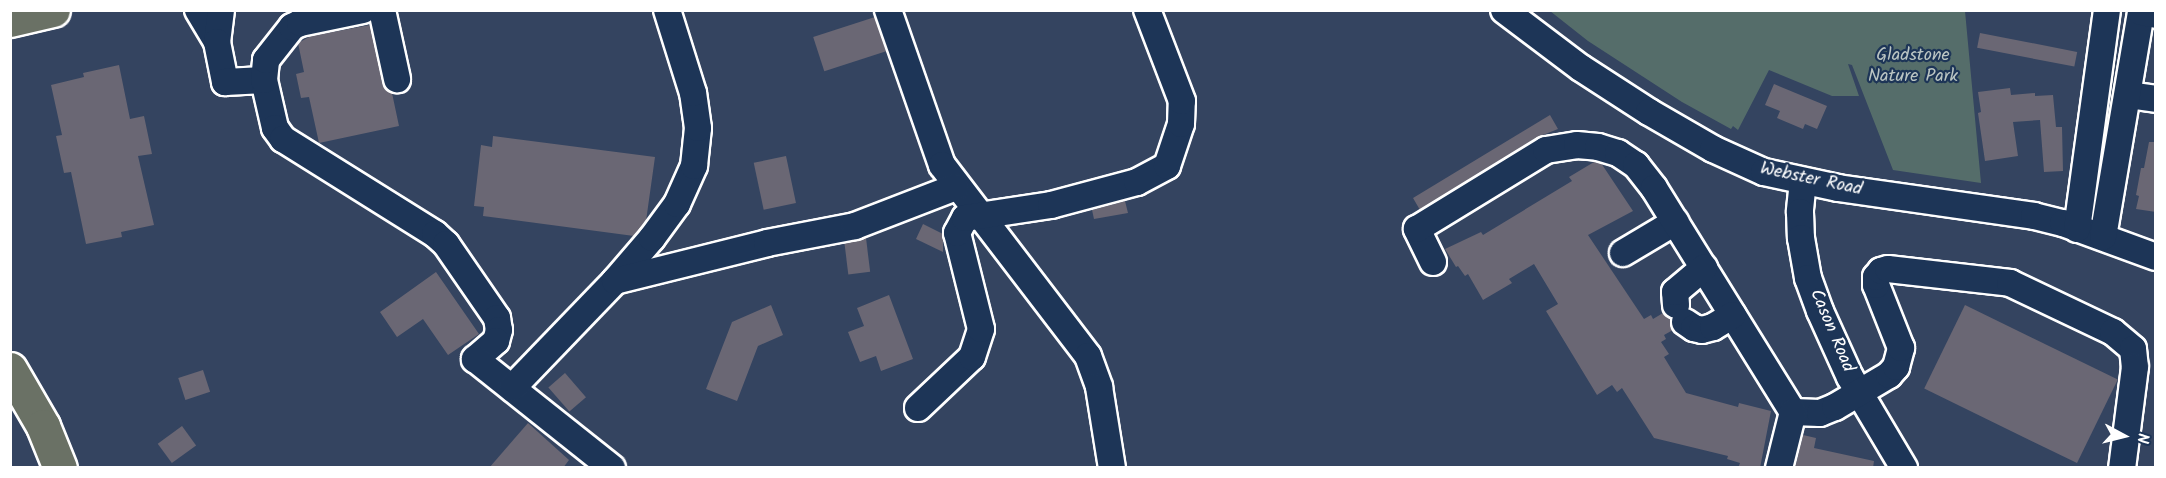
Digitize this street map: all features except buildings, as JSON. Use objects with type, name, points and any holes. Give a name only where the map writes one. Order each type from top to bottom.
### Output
[{"type":"main road","points":[[10,20],[53,10]]},
{"type":"main road","points":[[10,369],[43,426],[60,468]]},
{"type":"street","points":[[198,10],[217,42]]},
{"type":"street","points":[[221,10],[217,42],[225,82],[264,80]]},
{"type":"street","points":[[363,10],[300,22],[292,27],[266,60],[264,80],[275,128],[283,139],[435,234],[446,244],[497,318],[499,330],[496,341],[475,359],[612,468]]},
{"type":"street","points":[[382,10],[397,79]]},
{"type":"street","points":[[512,388],[615,281],[652,238],[676,204],[694,166],[698,128],[693,93],[668,10]]},
{"type":"street","points":[[888,10],[942,165],[1088,356],[1099,387],[1112,468]]},
{"type":"street","points":[[918,408],[972,357],[981,329],[957,233],[965,218],[1051,205],[1137,182],[1167,166],[1181,124],[1182,101],[1147,10]]},
{"type":"street","name":"Webster Road","points":[[1504,10],[1581,68],[1713,149],[1764,172],[1803,182],[2010,212],[2103,237],[2156,257]]},
{"type":"street","points":[[2077,229],[2108,10]]},
{"type":"street","points":[[2103,237],[2141,12],[2156,15]]},
{"type":"street","points":[[2128,95],[2156,99]]},
{"type":"street","points":[[1433,261],[1417,229],[1546,150],[1560,147],[1598,147],[1618,153],[1636,165],[1675,222],[1793,412],[1779,468]]},
{"type":"street","name":"Cason Road","points":[[1803,182],[1800,212],[1801,238],[1808,278],[1828,331],[1859,392],[1904,468]]},
{"type":"street","points":[[615,281],[767,243],[855,226],[957,187]]},
{"type":"street","points":[[1623,253],[1675,222]]},
{"type":"street","points":[[1704,268],[1675,292],[1681,314],[1694,328],[1702,330],[1713,327],[1733,315]]},
{"type":"street","points":[[1793,412],[1820,413],[1889,375],[1900,358],[1899,336],[1876,285],[1881,271],[1888,269],[2010,283],[2113,332],[2133,349],[2135,367],[2122,468]]},
{"type":"green space","name":"Gladstone Nature Park","points":[[1550,11],[1965,11],[1981,183],[1893,170],[1852,65],[1848,64],[1859,96],[1832,96],[1769,70],[1738,130],[1733,126],[1731,129],[1682,102],[1588,41]]}]
